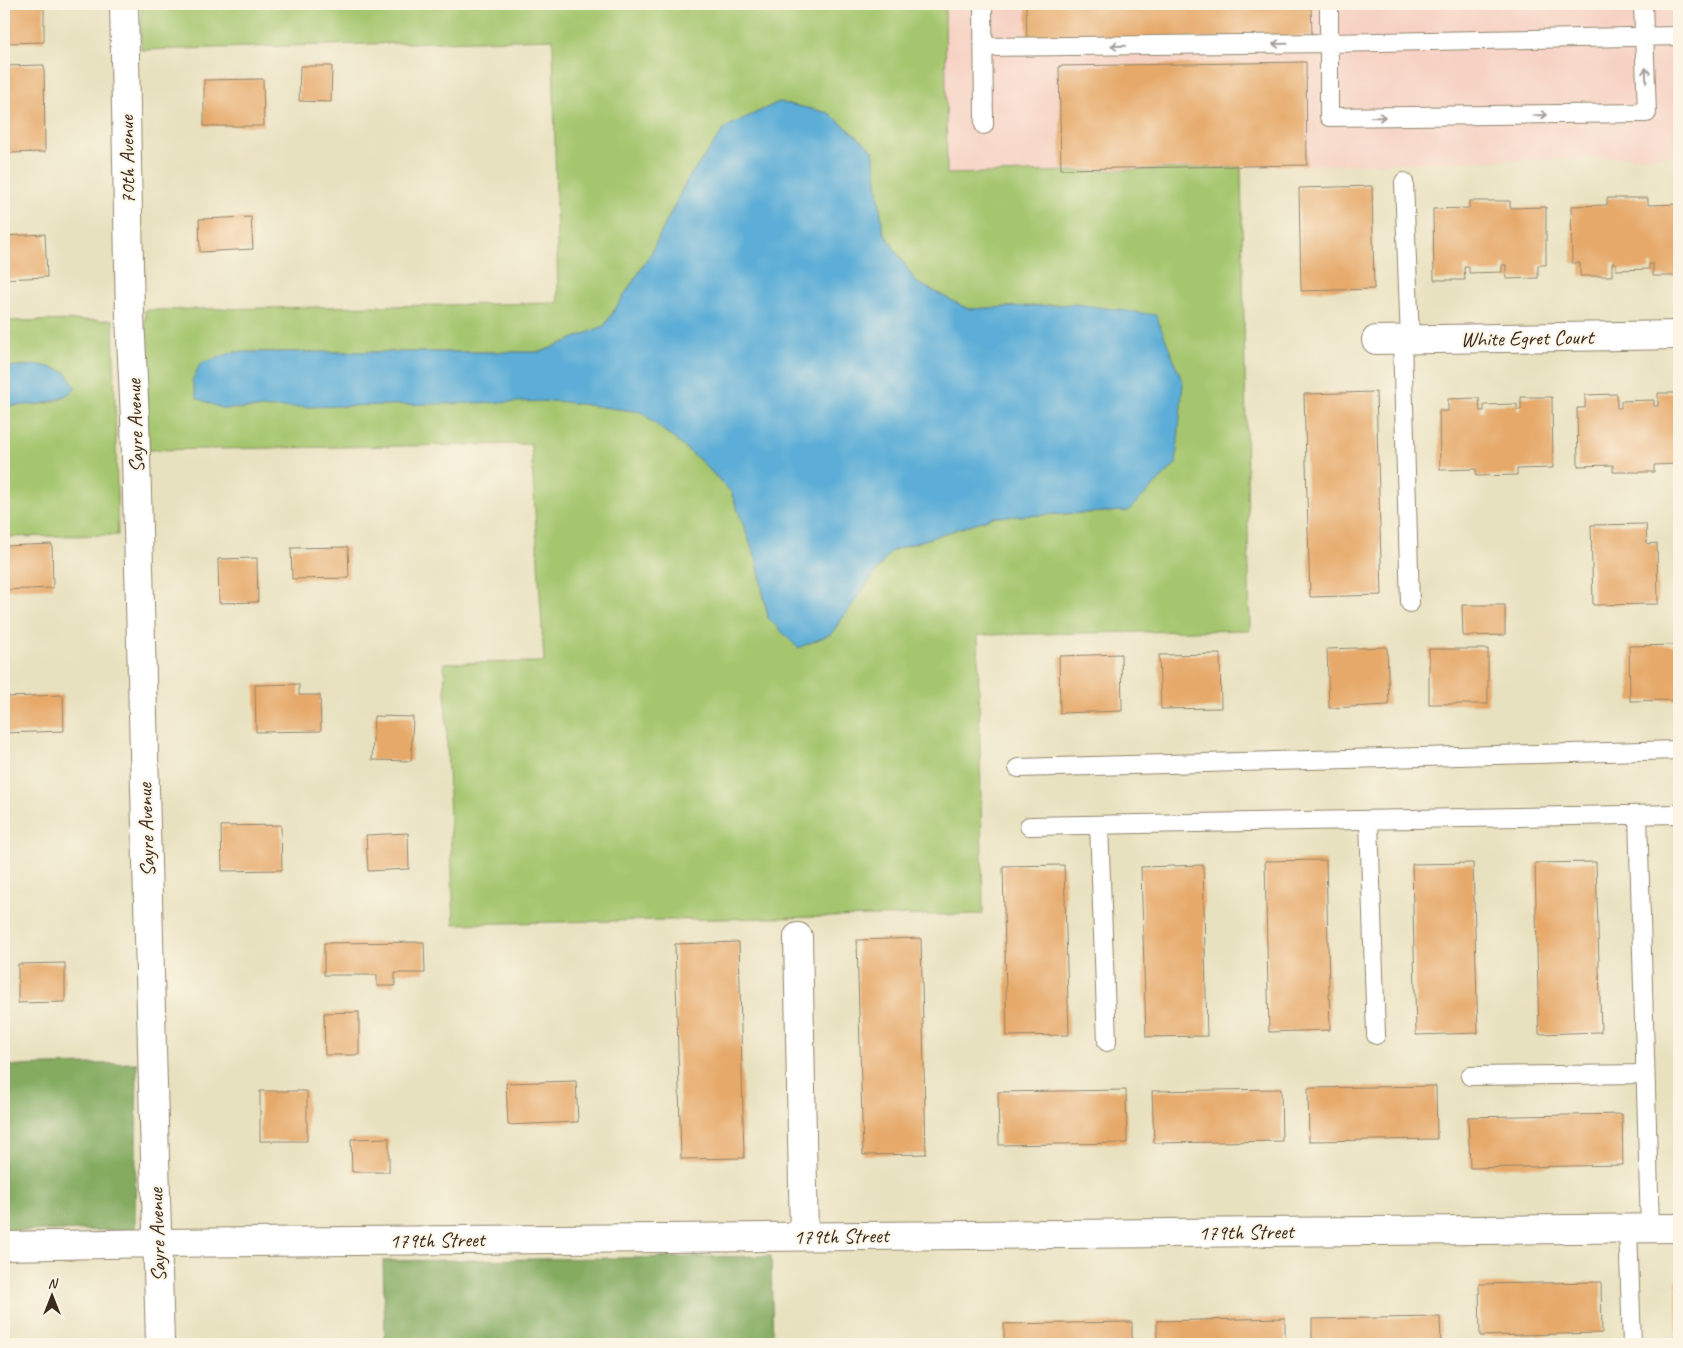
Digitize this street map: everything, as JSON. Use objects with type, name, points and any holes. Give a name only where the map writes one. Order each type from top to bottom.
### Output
[{"type":"street","name":"70th Avenue","points":[[124,4],[130,317]]},
{"type":"street","name":"Sayre Avenue","points":[[130,317],[135,419],[160,1344]]},
{"type":"street","name":"White Egret Court","points":[[1396,340],[1679,335]]},
{"type":"street","points":[[798,937],[804,1236]]},
{"type":"street","name":"179th Street","points":[[4,1246],[1679,1228]]},
{"type":"lane","points":[[983,4],[984,125]]},
{"type":"lane","points":[[1329,4],[1329,117],[1647,113],[1643,4]]},
{"type":"lane","points":[[984,47],[1679,36]]},
{"type":"lane","points":[[1404,182],[1396,340],[1410,603]]},
{"type":"lane","points":[[1018,768],[1679,750]]},
{"type":"lane","points":[[1030,826],[1679,814]]},
{"type":"lane","points":[[1632,1344],[1645,1074],[1638,815]]},
{"type":"lane","points":[[1369,820],[1376,1035]]},
{"type":"lane","points":[[1099,825],[1107,1042]]},
{"type":"lane","points":[[1470,1076],[1645,1074]]},
{"type":"shaded area","points":[[945,4],[1679,4],[1679,156],[947,174]]},
{"type":"green space","points":[[141,4],[945,4],[947,174],[1241,167],[1250,630],[978,635],[983,914],[454,924],[444,663],[544,662],[531,444],[148,450],[145,310],[558,303],[553,39],[141,50]],"holes":[[[779,102],[829,113],[873,150],[883,231],[916,282],[968,309],[1076,304],[1128,511],[994,517],[891,551],[831,634],[768,618],[757,561],[731,492],[701,461],[641,412],[234,352],[541,352],[604,326],[649,257],[687,180],[726,127]]]},
{"type":"green space","points":[[113,320],[118,535],[4,537],[4,406],[43,404],[62,399],[66,372],[41,365],[4,367],[4,321]]},
{"type":"green space","points":[[137,1063],[135,1230],[4,1231],[4,1066]]},
{"type":"green space","points":[[771,1256],[773,1344],[385,1344],[383,1261]]},
{"type":"water","points":[[779,102],[829,113],[873,150],[883,231],[916,282],[968,309],[1076,304],[1156,315],[1183,383],[1176,464],[1128,511],[994,517],[891,551],[831,634],[798,648],[768,618],[757,561],[731,492],[701,461],[641,412],[557,401],[223,409],[197,398],[192,381],[200,364],[234,352],[541,352],[604,326],[649,257],[687,180],[726,127]]},
{"type":"water","points":[[41,365],[66,372],[76,389],[50,402],[4,406],[4,367]]},
{"type":"building","points":[[4,4],[44,4],[44,42],[5,43]]},
{"type":"building","points":[[1026,4],[1311,4],[1312,36],[1027,42]]},
{"type":"building","points":[[1306,62],[1307,165],[1061,169],[1059,66]]},
{"type":"building","points":[[44,65],[45,152],[4,153],[4,66]]},
{"type":"building","points":[[300,66],[332,66],[331,102],[299,101]]},
{"type":"building","points":[[263,79],[264,126],[204,126],[204,80]]},
{"type":"building","points":[[1372,186],[1374,289],[1301,291],[1299,188]]},
{"type":"building","points":[[1607,198],[1648,198],[1648,205],[1679,204],[1679,276],[1653,276],[1653,264],[1649,264],[1649,269],[1616,270],[1616,263],[1612,263],[1612,276],[1580,276],[1580,263],[1572,263],[1571,206],[1607,205]]},
{"type":"building","points":[[1469,201],[1510,201],[1510,208],[1546,207],[1546,265],[1538,265],[1538,278],[1506,279],[1506,265],[1502,265],[1502,272],[1469,273],[1469,267],[1464,267],[1465,280],[1434,280],[1433,209],[1469,208]]},
{"type":"building","points":[[251,217],[253,249],[200,252],[199,219]]},
{"type":"building","points":[[45,234],[47,277],[4,279],[4,236]]},
{"type":"building","points":[[1376,392],[1382,595],[1310,597],[1304,394]]},
{"type":"building","points":[[1658,393],[1679,393],[1679,464],[1654,465],[1654,472],[1613,472],[1613,465],[1578,466],[1577,408],[1585,408],[1585,395],[1617,394],[1617,408],[1621,408],[1621,401],[1654,400],[1654,406],[1658,406]]},
{"type":"building","points":[[1521,397],[1552,397],[1553,468],[1517,469],[1517,475],[1476,476],[1476,469],[1440,470],[1439,411],[1448,411],[1448,399],[1479,398],[1480,411],[1484,411],[1484,405],[1517,404],[1517,410],[1521,410]]},
{"type":"building","points":[[1646,524],[1647,544],[1657,543],[1658,604],[1593,605],[1591,525]]},
{"type":"building","points":[[52,544],[53,588],[4,590],[4,546]]},
{"type":"building","points":[[348,547],[349,578],[292,579],[291,548]]},
{"type":"building","points":[[257,558],[258,602],[219,603],[218,559]]},
{"type":"building","points":[[1462,605],[1505,605],[1505,635],[1463,636]]},
{"type":"building","points":[[1679,645],[1679,700],[1630,701],[1629,646]]},
{"type":"building","points":[[1387,647],[1389,705],[1329,708],[1327,649]]},
{"type":"building","points":[[1429,649],[1488,649],[1488,704],[1429,704]]},
{"type":"building","points":[[1121,654],[1122,711],[1060,713],[1059,656]]},
{"type":"building","points":[[1220,654],[1221,708],[1161,709],[1159,655]]},
{"type":"building","points":[[299,684],[299,695],[320,695],[321,731],[256,732],[255,685]]},
{"type":"building","points":[[63,695],[64,731],[4,733],[4,697]]},
{"type":"building","points":[[374,716],[413,717],[411,761],[372,760]]},
{"type":"building","points":[[281,825],[282,870],[222,871],[221,826]]},
{"type":"building","points":[[408,833],[409,869],[368,871],[366,835]]},
{"type":"building","points":[[1676,845],[1679,845],[1679,931],[1678,931]]},
{"type":"building","points":[[1326,860],[1330,1030],[1269,1032],[1265,861]]},
{"type":"building","points":[[1596,862],[1601,1032],[1539,1034],[1535,863]]},
{"type":"building","points":[[1473,863],[1478,1033],[1416,1035],[1412,864]]},
{"type":"building","points":[[1064,865],[1069,1035],[1007,1036],[1003,866]]},
{"type":"building","points":[[1203,865],[1207,1036],[1146,1037],[1141,867]]},
{"type":"building","points":[[921,938],[926,1154],[863,1155],[857,940]]},
{"type":"building","points":[[424,942],[425,973],[395,973],[395,986],[377,986],[377,975],[324,975],[324,943]]},
{"type":"building","points":[[739,942],[744,1158],[681,1159],[675,944]]},
{"type":"building","points":[[65,963],[65,1002],[18,1003],[18,964]]},
{"type":"building","points":[[359,1012],[359,1055],[325,1055],[324,1013]]},
{"type":"building","points":[[576,1081],[578,1122],[508,1125],[506,1083]]},
{"type":"building","points":[[1436,1086],[1437,1139],[1309,1141],[1308,1088]]},
{"type":"building","points":[[1281,1089],[1282,1141],[1154,1143],[1152,1091]]},
{"type":"building","points":[[1126,1090],[1127,1143],[999,1145],[998,1092]]},
{"type":"building","points":[[260,1091],[307,1091],[307,1141],[260,1141]]},
{"type":"building","points":[[1622,1114],[1623,1165],[1470,1168],[1468,1117]]},
{"type":"building","points":[[389,1138],[389,1172],[352,1172],[351,1139]]},
{"type":"building","points":[[1676,1280],[1679,1280],[1679,1344],[1677,1344]]},
{"type":"building","points":[[1601,1282],[1602,1333],[1480,1336],[1479,1284]]},
{"type":"building","points":[[1440,1317],[1441,1344],[1312,1344],[1312,1319]]},
{"type":"building","points":[[1285,1318],[1285,1344],[1157,1344],[1157,1321]]},
{"type":"building","points":[[1132,1322],[1132,1344],[1004,1344],[1004,1324]]},
{"type":"building","points":[[48,1340],[49,1344],[4,1344],[4,1342]]}]
